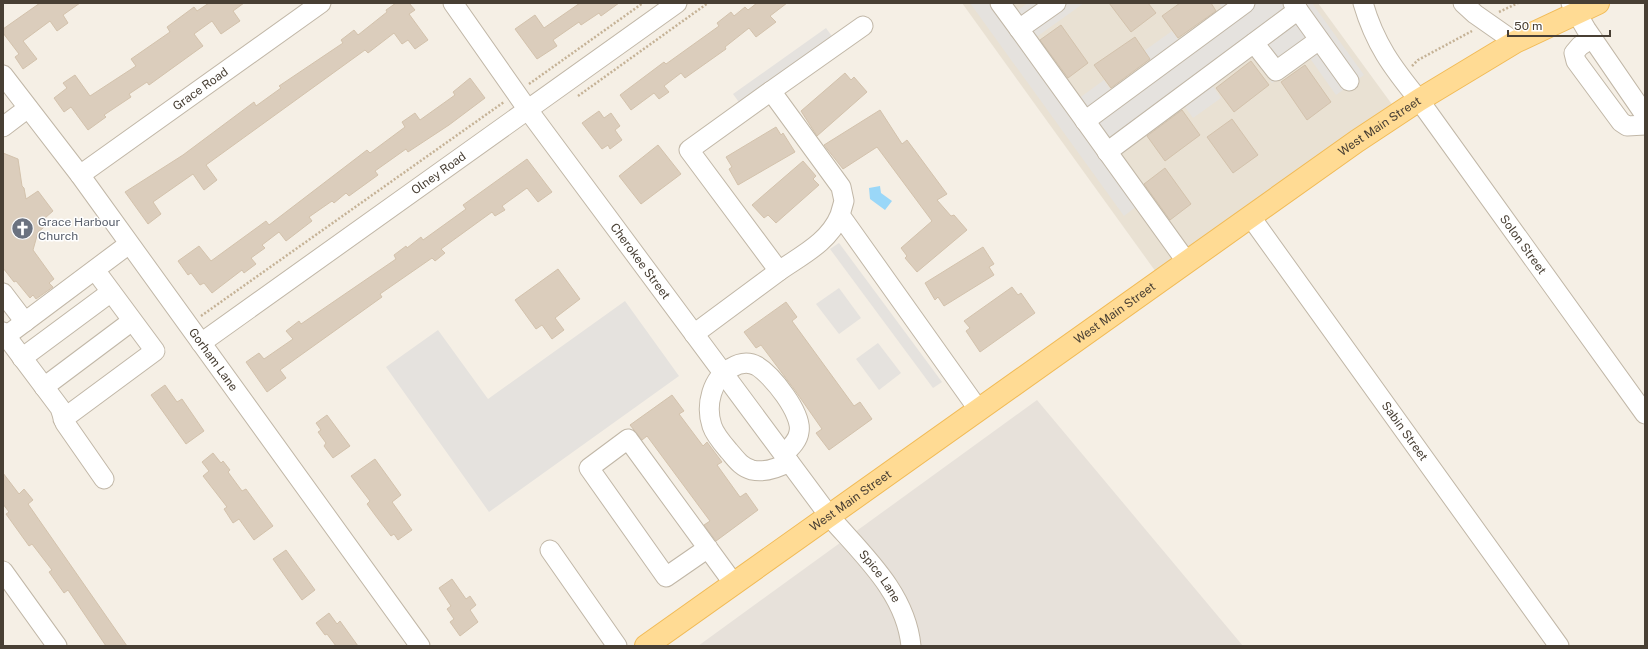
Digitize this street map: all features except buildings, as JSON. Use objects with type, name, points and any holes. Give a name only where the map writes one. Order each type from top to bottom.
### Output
[{"type":"main road","name":"West Main Street","points":[[646,646],[1186,261],[1419,100],[1574,8],[1598,3]]},
{"type":"street","name":"Grace Road","points":[[80,175],[321,3]]},
{"type":"street","name":"Cherokee Street","points":[[453,3],[516,94],[830,516]]},
{"type":"street","name":"Olney Road","points":[[201,343],[677,3]]},
{"type":"street","points":[[1000,3],[1186,261]]},
{"type":"street","points":[[1019,29],[1056,3]]},
{"type":"street","name":"Solon Street","points":[[1363,3],[1373,34],[1400,77],[1419,100],[1645,414]]},
{"type":"street","points":[[1463,3],[1515,42]]},
{"type":"street","points":[[1085,121],[1234,6]]},
{"type":"street","points":[[1107,152],[1254,43],[1295,7],[1349,81]]},
{"type":"street","points":[[1574,8],[1592,38],[1645,115]]},
{"type":"street","points":[[779,272],[689,150],[863,26]]},
{"type":"street","points":[[1592,38],[1580,46],[1574,53],[1576,61],[1621,122],[1627,126],[1645,125]]},
{"type":"street","points":[[1254,43],[1276,71],[1319,40]]},
{"type":"street","name":"Gorham Lane","points":[[3,75],[80,175],[420,646]]},
{"type":"street","points":[[694,334],[822,241],[835,228],[840,215],[844,202],[841,187],[771,91]]},
{"type":"street","points":[[3,127],[28,108]]},
{"type":"street","points":[[840,215],[978,409]]},
{"type":"street","name":"Sabin Street","points":[[1250,216],[1559,646]]},
{"type":"street","points":[[104,479],[64,419],[60,408],[4,334],[25,322],[129,244]]},
{"type":"street","points":[[64,419],[155,351],[95,270]]},
{"type":"street","points":[[22,358],[111,292]]},
{"type":"street","points":[[3,294],[25,322]]},
{"type":"street","points":[[44,387],[132,320]]},
{"type":"street","points":[[741,362],[756,365],[769,375],[793,408],[800,424],[800,433],[786,458],[778,468],[765,471],[752,470],[740,465],[722,442],[712,426],[709,409],[710,394],[723,372],[741,362]]},
{"type":"street","points":[[708,548],[666,577],[589,468],[628,439],[708,548],[734,584]]},
{"type":"street","name":"Spice Lane","points":[[830,516],[883,578],[895,597],[903,612],[910,634],[911,646]]},
{"type":"street","points":[[550,550],[617,646]]},
{"type":"street","points":[[3,571],[57,646]]},
{"type":"path","points":[[188,326],[643,3]]},
{"type":"path","points":[[576,97],[708,3]]},
{"type":"path","points":[[1400,77],[1418,60],[1486,21],[1496,13],[1518,3]]},
{"type":"shaded area","points":[[962,3],[1318,3],[1399,114],[1161,279]]},
{"type":"shaded area","points":[[970,3],[1008,3],[1015,12],[1028,3],[1084,3],[1024,46],[1067,107],[1104,80],[1113,93],[1153,64],[1144,51],[1172,31],[1182,45],[1226,13],[1219,3],[1312,3],[1364,75],[1336,95],[1309,57],[1272,83],[1253,57],[1213,86],[1221,98],[1193,118],[1185,107],[1116,157],[1146,199],[1124,216]]},
{"type":"shaded area","points":[[826,28],[834,39],[741,105],[733,94]]},
{"type":"shaded area","points":[[839,243],[942,382],[933,388],[830,249]]},
{"type":"shaded area","points":[[839,288],[861,318],[839,334],[816,304]]},
{"type":"shaded area","points":[[625,301],[679,376],[489,512],[386,367],[438,330],[488,399]]},
{"type":"shaded area","points":[[878,343],[901,373],[879,390],[856,359]]},
{"type":"shaded area","points":[[1037,400],[1243,646],[698,646]]},
{"type":"water","points":[[880,186],[881,193],[892,201],[885,210],[870,199],[869,188]]},
{"type":"place","name":"Grace Harbour Church","points":[[23,229]]}]
